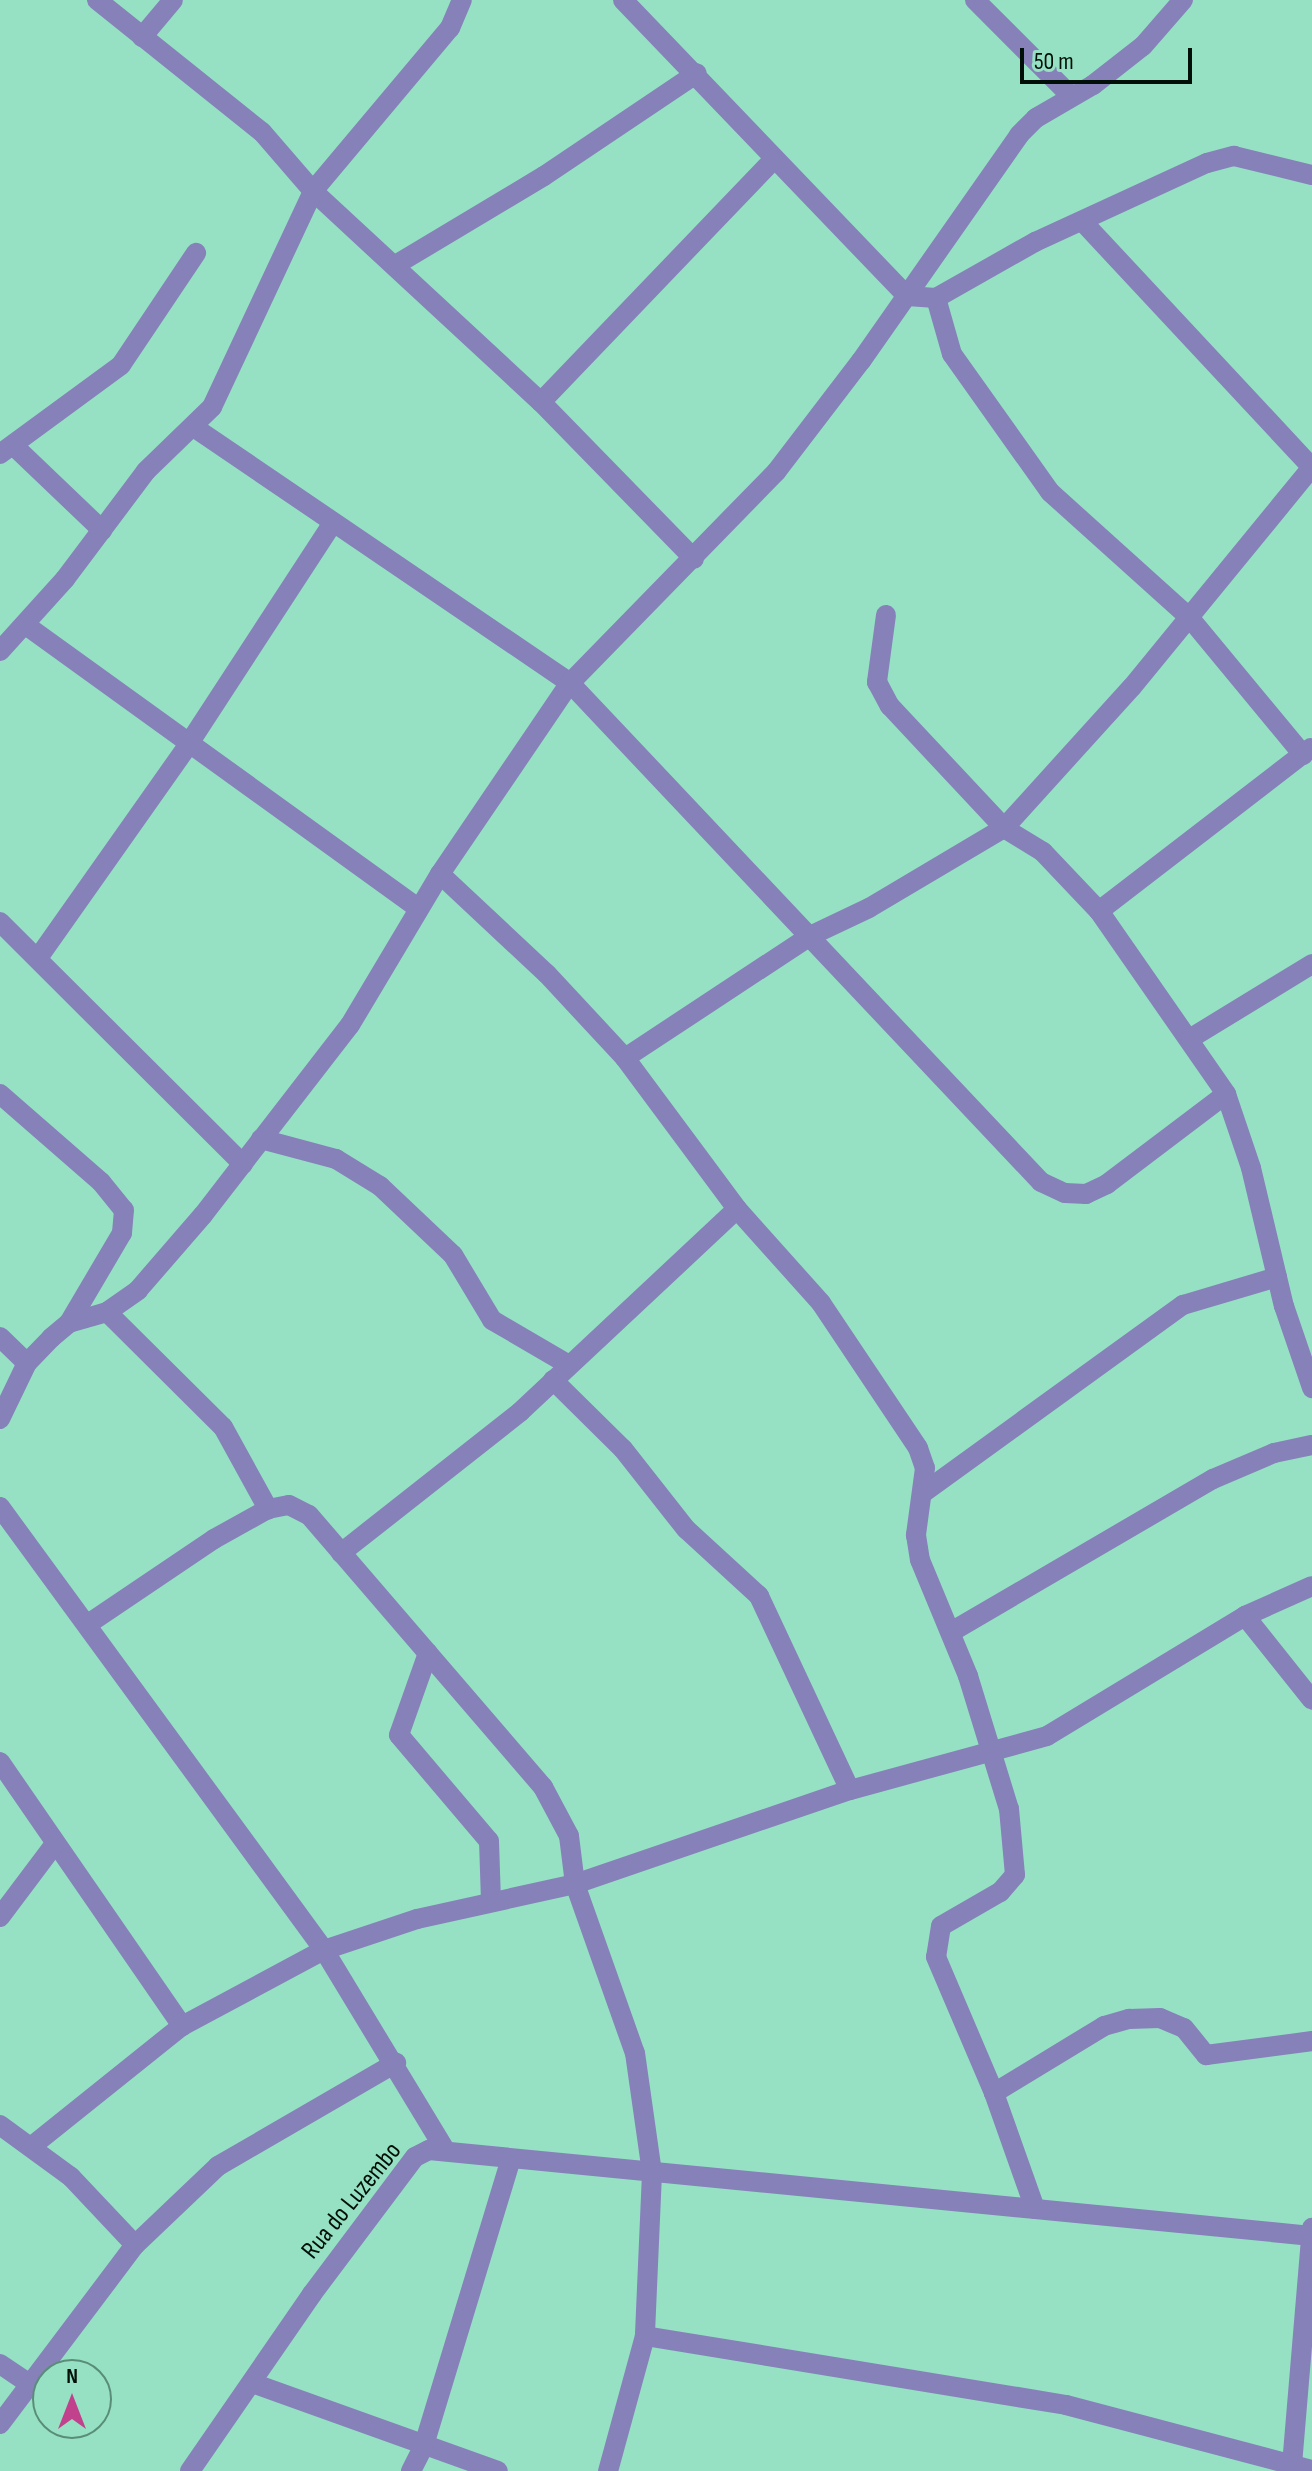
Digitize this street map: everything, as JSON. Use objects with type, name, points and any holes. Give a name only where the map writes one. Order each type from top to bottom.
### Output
[{"type":"street","points":[[97,0],[142,37],[217,90],[262,132],[313,191],[397,264],[541,402],[694,559]]},
{"type":"street","points":[[142,37],[173,0]]},
{"type":"street","points":[[0,651],[27,626],[146,471],[195,428],[228,381],[313,191],[450,28],[462,0]]},
{"type":"street","points":[[623,0],[697,73],[773,160],[907,296],[936,298],[1035,242],[1207,163],[1234,156],[1312,175]]},
{"type":"street","points":[[975,0],[1071,96]]},
{"type":"street","points":[[69,1323],[107,1312],[138,1290],[243,1164],[350,1025],[440,874],[570,683],[776,472],[907,296],[1019,135],[1143,46],[1183,0]]},
{"type":"street","points":[[397,264],[544,176],[697,73]]},
{"type":"street","points":[[541,402],[773,160]]},
{"type":"street","points":[[625,1058],[810,936],[869,908],[1004,828],[1189,617],[1312,468],[1083,222]]},
{"type":"street","points":[[102,530],[7,450],[121,365],[196,253]]},
{"type":"street","points":[[936,298],[952,354],[1050,492],[1189,617],[1307,751],[1099,911]]},
{"type":"street","points":[[195,428],[570,683],[1041,1182],[1065,1193],[1086,1194],[1107,1184],[1226,1094]]},
{"type":"street","points":[[38,958],[188,745],[332,524]]},
{"type":"street","points":[[886,615],[877,682],[890,706],[1004,828],[1043,852],[1099,911],[1191,1038],[1226,1094],[1251,1168],[1277,1277],[1312,1388]]},
{"type":"street","points":[[27,626],[419,909]]},
{"type":"street","points":[[440,874],[547,974],[625,1058],[737,1209],[821,1303],[918,1448],[925,1468],[916,1535],[920,1560],[951,1632],[1009,1809],[1015,1875],[1000,1892],[941,1926],[935,1941],[936,1957],[994,2093],[1035,2209]]},
{"type":"street","points":[[0,922],[243,1164]]},
{"type":"street","points":[[1191,1038],[1312,964]]},
{"type":"street","points":[[0,1094],[101,1182],[124,1210],[122,1233],[69,1323],[27,1363],[0,1419]]},
{"type":"street","points":[[261,1139],[336,1159],[380,1186],[453,1255],[492,1320],[569,1365]]},
{"type":"street","points":[[341,1553],[553,1380],[737,1209]]},
{"type":"street","points":[[923,1493],[1183,1305],[1277,1277]]},
{"type":"street","points":[[107,1312],[223,1427],[268,1509]]},
{"type":"street","points":[[0,1337],[27,1363]]},
{"type":"street","points":[[553,1380],[623,1449],[686,1529],[759,1596],[850,1790]]},
{"type":"street","points":[[951,1632],[1213,1479],[1274,1453],[1312,1445]]},
{"type":"street","points":[[88,1624],[268,1509],[289,1505],[309,1515],[543,1787],[569,1836],[575,1884],[635,2053],[652,2173],[645,2336],[608,2471]]},
{"type":"street","points":[[0,1507],[324,1950],[396,2063],[444,2148]]},
{"type":"street","points":[[32,2146],[182,2026],[324,1950],[417,1919],[575,1884],[850,1790],[991,1755],[1047,1736],[1245,1616],[1312,1586]]},
{"type":"street","points":[[1245,1616],[1312,1700]]},
{"type":"street","points":[[428,1653],[399,1735],[489,1841],[491,1902]]},
{"type":"street","points":[[0,1762],[54,1845],[182,2026]]},
{"type":"street","points":[[0,1917],[54,1845]]},
{"type":"street","points":[[994,2093],[1104,2026],[1129,2019],[1160,2018],[1184,2028],[1206,2055],[1312,2041]]},
{"type":"street","points":[[0,2424],[135,2245],[218,2166],[396,2063]]},
{"type":"street","points":[[0,2125],[71,2177],[135,2245]]},
{"type":"street","name":"Rua do Luzembo","points":[[190,2471],[415,2157],[444,2148],[511,2159],[1312,2236]]},
{"type":"street","points":[[411,2471],[424,2445],[511,2159]]},
{"type":"street","points":[[645,2336],[1066,2405],[1302,2467],[1312,2228]]},
{"type":"street","points":[[0,2364],[30,2384]]},
{"type":"street","points":[[252,2383],[498,2471]]}]
